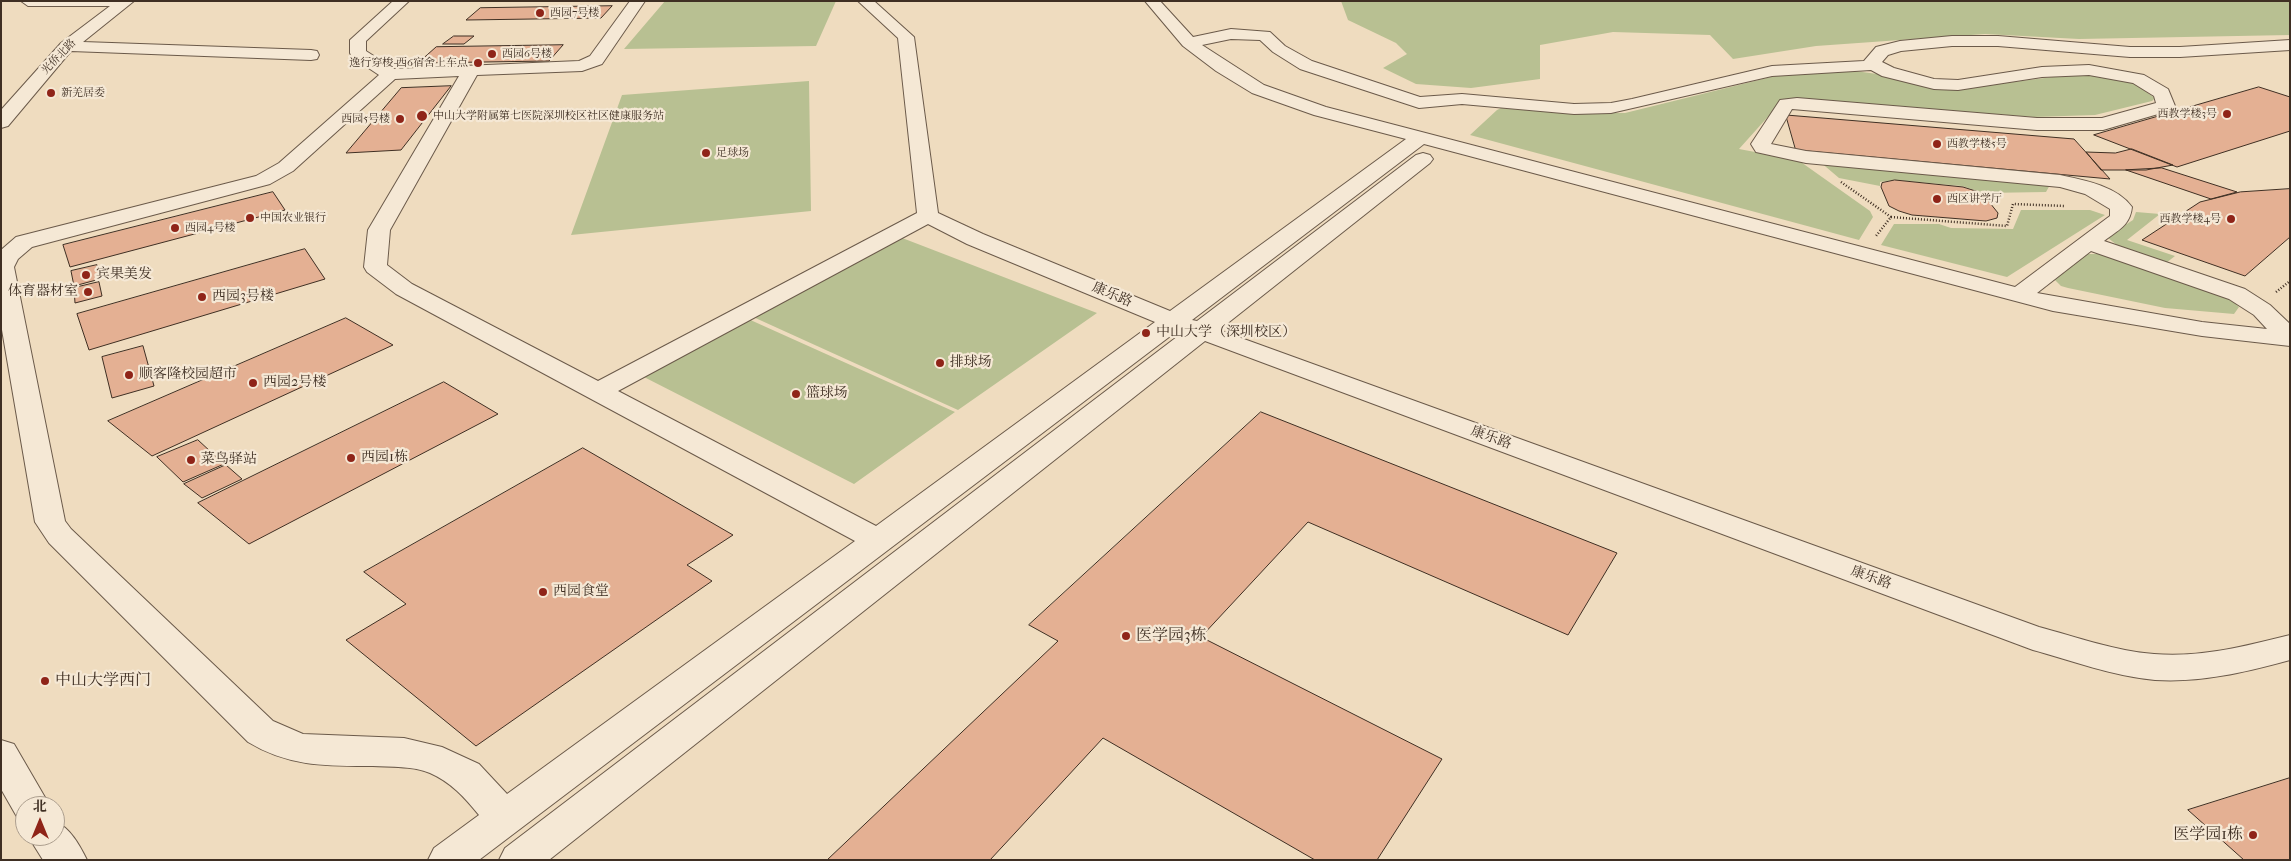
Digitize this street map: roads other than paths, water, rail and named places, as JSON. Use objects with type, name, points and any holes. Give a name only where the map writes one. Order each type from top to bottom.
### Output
[{"type":"street","points":[[28,1],[125,1]]},
{"type":"street","name":"光侨北路","points":[[1,122],[67,46],[125,1]]},
{"type":"street","points":[[402,1],[358,40],[358,53],[390,74],[582,66],[596,60],[638,1]]},
{"type":"street","points":[[598,392],[928,216],[906,36],[865,1]]},
{"type":"street","points":[[1152,1],[1189,43],[1222,67],[1258,89],[1320,111],[2054,304],[2202,330],[2290,339]]},
{"type":"street","points":[[1189,43],[1230,34],[1264,34],[1279,49],[1306,65],[1419,103],[1462,99],[1574,108],[1612,108],[1772,71],[1849,68],[1872,64],[1888,72],[1934,84],[1958,84],[2042,72],[2089,70],[2138,79],[2162,93],[2166,106],[2103,124],[2037,124],[1807,104],[1786,104],[1761,144],[1763,148],[1774,152],[1806,157],[2085,186],[2106,195],[2121,207],[2120,218],[2019,295]]},
{"type":"street","points":[[1872,64],[1882,51],[1900,46],[1952,41],[1998,41],[2130,52],[2189,51],[2290,45]]},
{"type":"street","points":[[67,46],[311,56]]},
{"type":"street","points":[[471,71],[379,230],[375,268],[404,289],[878,540]]},
{"type":"street","points":[[390,74],[286,167],[263,180],[24,242],[8,256],[3,266],[50,522],[60,536],[255,728],[276,741],[304,749],[416,754],[438,759],[462,771],[504,818]]},
{"type":"street","points":[[448,860],[1173,321],[1431,141]]},
{"type":"street","points":[[520,860],[1201,331],[1431,141]]},
{"type":"street","name":"康乐路","points":[[928,216],[975,239],[1173,321],[2033,638],[2135,664],[2194,668],[2240,661],[2290,647]]},
{"type":"street","points":[[2088,242],[2237,294],[2262,310],[2290,339]]},
{"type":"street","points":[[1,755],[25,796]]},
{"type":"street","points":[[56,846],[67,860]]},
{"type":"place","name":"西园7号楼","points":[[540,13]]},
{"type":"place","name":"西园6号楼","points":[[492,54]]},
{"type":"place","name":"逸行穿梭-西6宿舍上车点","points":[[478,63]]},
{"type":"place","name":"新羌居委","points":[[51,93]]},
{"type":"place","name":"西教学楼3号","points":[[2227,114]]},
{"type":"place","name":"中山大学附属第七医院深圳校区社区健康服务站","points":[[422,116]]},
{"type":"place","name":"西园5号楼","points":[[400,119]]},
{"type":"place","name":"西教学楼5号","points":[[1937,144]]},
{"type":"place","name":"足球场","points":[[706,153]]},
{"type":"place","name":"西区讲学厅","points":[[1937,199]]},
{"type":"place","name":"中国农业银行","points":[[250,218]]},
{"type":"place","name":"西教学楼4号","points":[[2231,219]]},
{"type":"place","name":"西园4号楼","points":[[175,228]]},
{"type":"place","name":"宾果美发","points":[[86,275]]},
{"type":"place","name":"体育器材室","points":[[88,292]]},
{"type":"place","name":"西园3号楼","points":[[202,297]]},
{"type":"place","name":"中山大学（深圳校区）","points":[[1146,333]]},
{"type":"place","name":"排球场","points":[[940,363]]},
{"type":"place","name":"顺客隆校园超市","points":[[129,375]]},
{"type":"place","name":"西园2号楼","points":[[253,383]]},
{"type":"place","name":"篮球场","points":[[796,394]]},
{"type":"place","name":"西园1栋","points":[[351,458]]},
{"type":"place","name":"菜鸟驿站","points":[[191,460]]},
{"type":"place","name":"西园食堂","points":[[543,592]]},
{"type":"place","name":"医学园3栋","points":[[1126,636]]},
{"type":"place","name":"中山大学西门","points":[[45,681]]},
{"type":"place","name":"医学园1栋","points":[[2253,835]]}]
